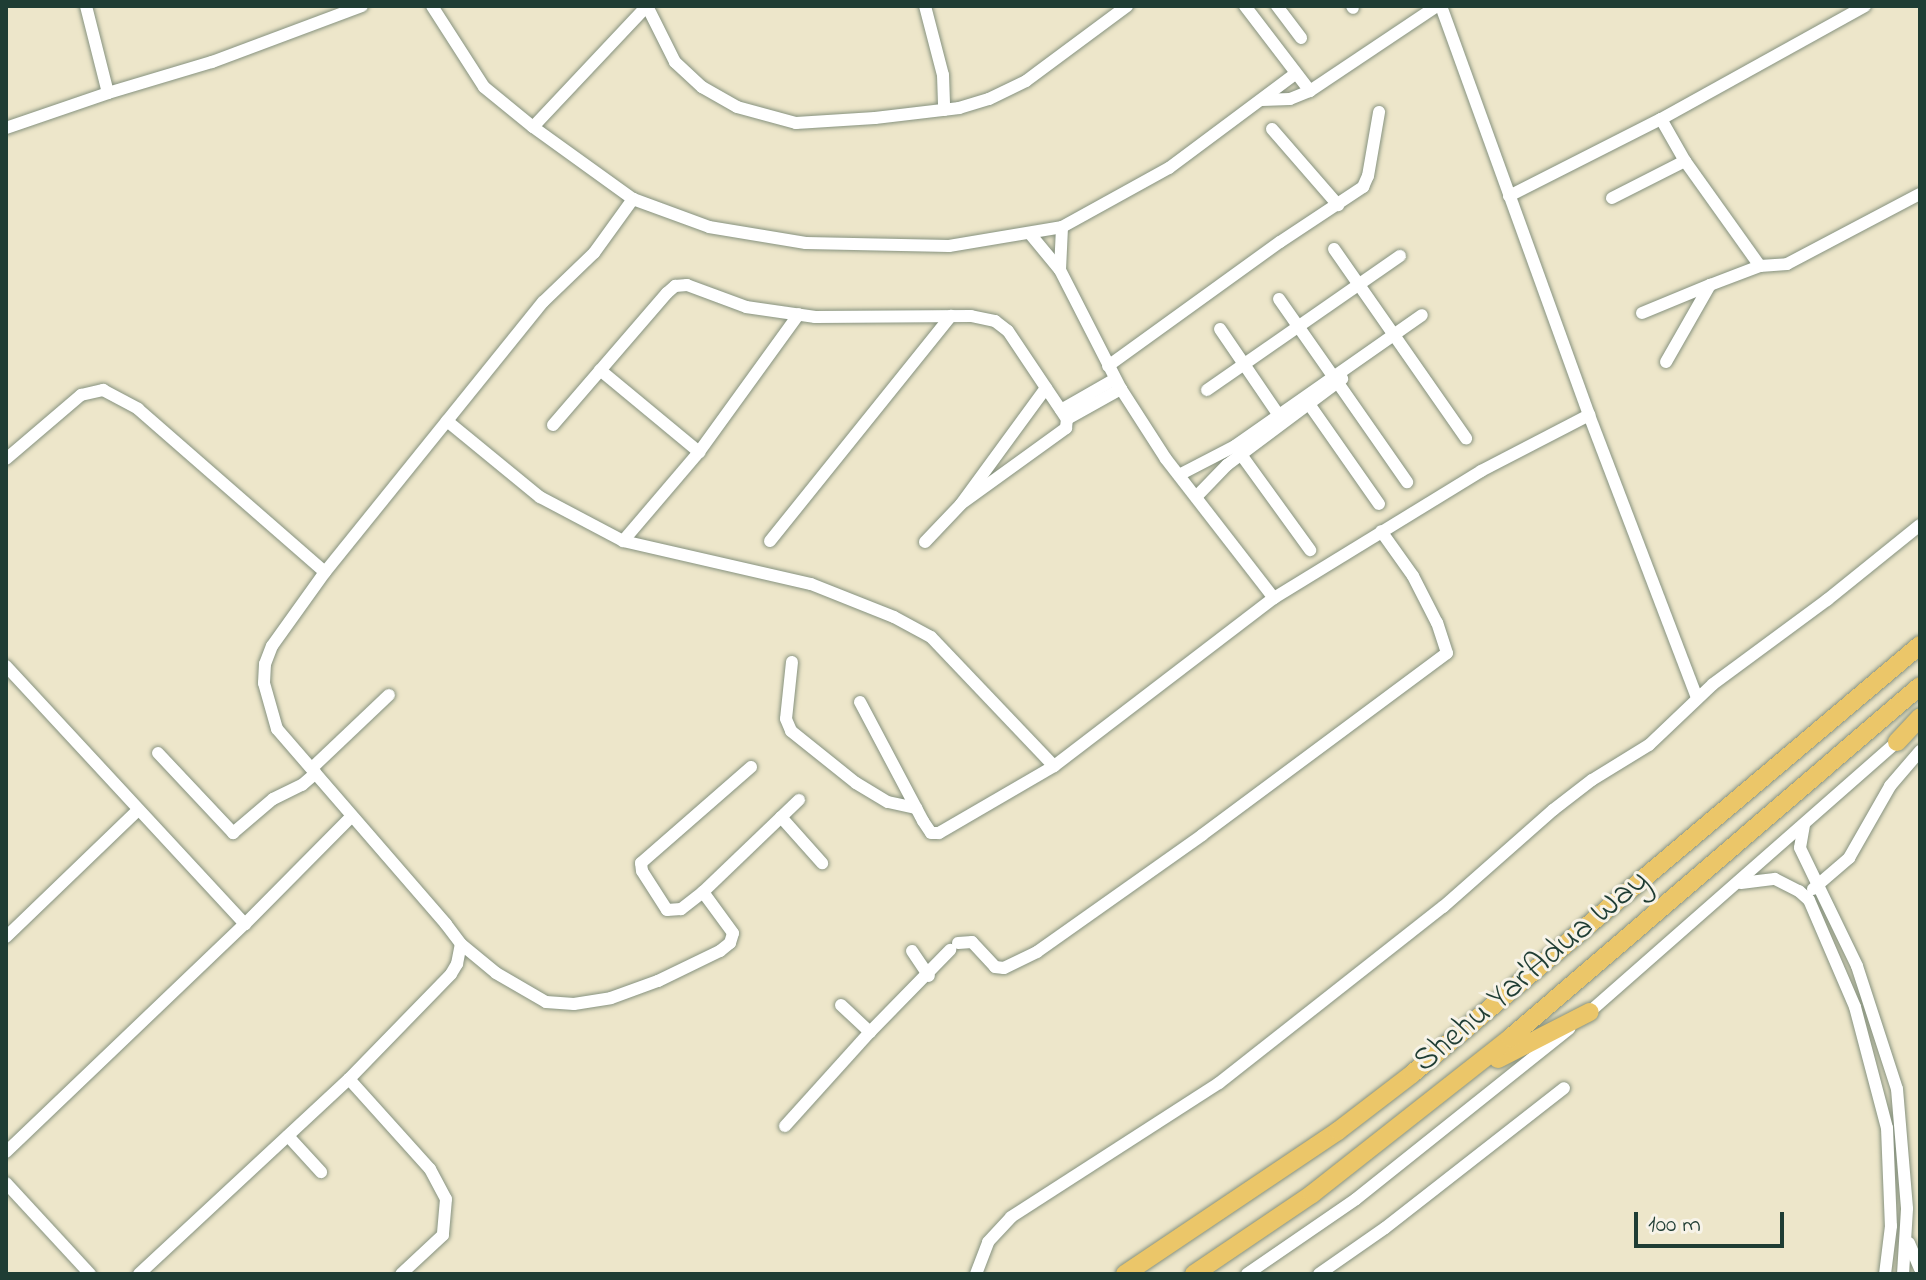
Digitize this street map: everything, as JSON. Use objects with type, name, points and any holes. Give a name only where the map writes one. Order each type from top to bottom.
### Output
[{"type":"highway","name":"Shehu Yar'Adua Way","points":[[1125,1274],[1338,1131],[1412,1074],[1920,645]]},
{"type":"highway","name":"Shehu Yar'Adua Way","points":[[1194,1274],[1312,1194],[1447,1088],[1920,686]]},
{"type":"highway","points":[[1897,742],[1920,717]]},
{"type":"highway","points":[[1447,1088],[1518,1047],[1590,1012]]},
{"type":"street","points":[[86,6],[108,93]]},
{"type":"street","points":[[6,128],[212,62],[362,6]]},
{"type":"street","points":[[432,6],[484,87],[533,127],[633,199],[709,227],[806,243],[949,246],[1031,235],[1062,227],[1169,168],[1295,74]]},
{"type":"street","points":[[533,127],[647,6],[675,62],[702,87],[737,107],[796,123],[944,110],[989,99],[1017,86],[1127,6]]},
{"type":"street","points":[[925,6],[943,75],[944,110]]},
{"type":"street","points":[[1245,6],[1310,91]]},
{"type":"street","points":[[1277,6],[1301,38]]},
{"type":"street","points":[[1262,100],[1290,99],[1310,91],[1439,6],[1697,698]]},
{"type":"street","points":[[1509,196],[1661,119],[1865,6]]},
{"type":"street","points":[[1108,366],[1280,242],[1363,187],[1368,176],[1379,112]]},
{"type":"street","points":[[1661,119],[1685,161],[1760,266]]},
{"type":"street","points":[[1272,129],[1338,205]]},
{"type":"street","points":[[1612,198],[1685,161]]},
{"type":"street","points":[[1642,313],[1760,266],[1787,264],[1920,194]]},
{"type":"street","points":[[633,199],[594,253],[543,302],[325,572],[272,646],[264,683],[277,729],[461,944],[496,973],[546,1002],[574,1004],[611,998],[658,981],[720,951],[730,943],[733,933],[703,892]]},
{"type":"street","points":[[1060,270],[1062,227]]},
{"type":"street","points":[[1031,235],[1060,270],[1118,384],[1179,475],[1274,598]]},
{"type":"street","points":[[1334,249],[1398,335],[1466,438]]},
{"type":"street","points":[[1207,390],[1400,256]]},
{"type":"street","points":[[1666,362],[1710,285]]},
{"type":"street","points":[[553,425],[675,286],[698,288],[746,307],[799,314],[951,316],[995,321],[1008,331],[1064,415],[1066,428],[961,504]]},
{"type":"street","points":[[1279,299],[1407,482]]},
{"type":"street","points":[[623,541],[699,452],[799,314]]},
{"type":"street","points":[[1196,497],[1238,450],[1278,414],[1336,379],[1422,315]]},
{"type":"street","points":[[770,541],[951,316]]},
{"type":"street","points":[[1220,329],[1278,414]]},
{"type":"street","points":[[600,370],[699,452]]},
{"type":"street","points":[[1179,475],[1238,450],[1309,404],[1336,379]]},
{"type":"street","points":[[1064,415],[1118,384]]},
{"type":"street","points":[[925,542],[961,504],[1046,388]]},
{"type":"street","points":[[6,459],[81,395],[103,390],[138,409],[325,572]]},
{"type":"street","points":[[1309,404],[1379,504]]},
{"type":"street","points":[[860,702],[931,833],[939,833],[1054,766],[1274,598],[1481,471],[1589,415]]},
{"type":"street","points":[[447,421],[540,497],[623,541],[811,584],[894,617],[931,637],[1054,766]]},
{"type":"street","points":[[1238,450],[1310,550]]},
{"type":"street","points":[[976,1274],[988,1242],[1011,1217],[1219,1083],[1443,907],[1553,810],[1592,780],[1649,745],[1688,711],[1697,698],[1920,525]]},
{"type":"street","points":[[785,1126],[954,946],[972,942],[995,967],[1004,968],[1037,952],[1202,835],[1447,653],[1437,623],[1413,576],[1381,531]]},
{"type":"street","points":[[792,662],[786,719],[791,731],[856,783],[888,802],[916,808]]},
{"type":"street","points":[[6,666],[245,924]]},
{"type":"street","points":[[158,753],[233,833],[273,799],[302,785],[389,695]]},
{"type":"street","points":[[1247,1274],[1381,1180],[1590,1012],[1897,742]]},
{"type":"street","points":[[1804,895],[1849,858],[1890,786],[1920,751]]},
{"type":"street","points":[[751,767],[641,863],[642,871],[667,910],[681,909],[703,892],[799,800]]},
{"type":"street","points":[[6,937],[138,810]]},
{"type":"street","points":[[6,1152],[245,924],[351,817]]},
{"type":"street","points":[[781,817],[822,863]]},
{"type":"street","points":[[1808,819],[1800,838],[1800,848],[1857,966],[1885,1044],[1897,1089],[1907,1209],[1903,1274]]},
{"type":"street","points":[[1737,884],[1775,879],[1804,895],[1817,913],[1842,973],[1878,1087],[1890,1157],[1891,1226],[1885,1274]]},
{"type":"street","points":[[139,1274],[349,1079],[451,974],[461,944]]},
{"type":"street","points":[[912,951],[929,976]]},
{"type":"street","points":[[841,1005],[870,1032]]},
{"type":"street","points":[[349,1079],[430,1169],[446,1199],[443,1235],[401,1274]]},
{"type":"street","points":[[1319,1274],[1385,1228],[1564,1088]]},
{"type":"street","points":[[288,1136],[321,1172]]},
{"type":"street","points":[[6,1183],[90,1274]]},
{"type":"street","points":[[1907,1232],[1920,1269]]}]
